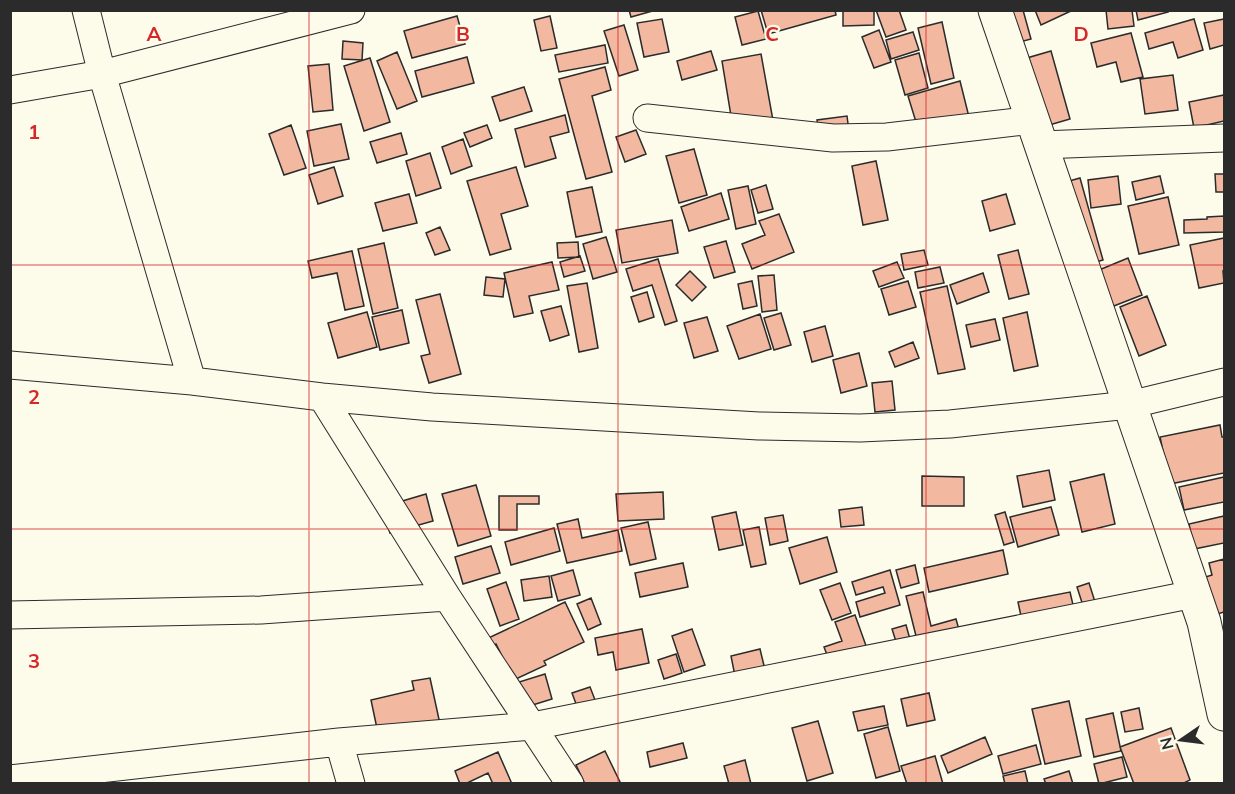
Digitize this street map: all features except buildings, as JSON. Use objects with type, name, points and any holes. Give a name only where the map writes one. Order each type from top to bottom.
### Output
[{"type":"street","points":[[86,10],[102,74],[192,381]]},
{"type":"street","points":[[10,90],[102,74],[351,10]]},
{"type":"street","points":[[995,10],[1129,405],[1207,611],[1224,714]]},
{"type":"street","points":[[647,118],[832,138],[1037,133],[1224,138]]},
{"type":"street","points":[[10,365],[192,381],[322,397],[444,408],[759,426],[860,428],[950,424],[1129,405],[1224,382]]},
{"type":"street","points":[[322,397],[447,597],[570,783]]},
{"type":"street","points":[[10,615],[261,610],[447,597]]},
{"type":"street","points":[[24,780],[339,742],[533,726],[1207,611]]},
{"type":"street","points":[[339,742],[351,783]]}]
